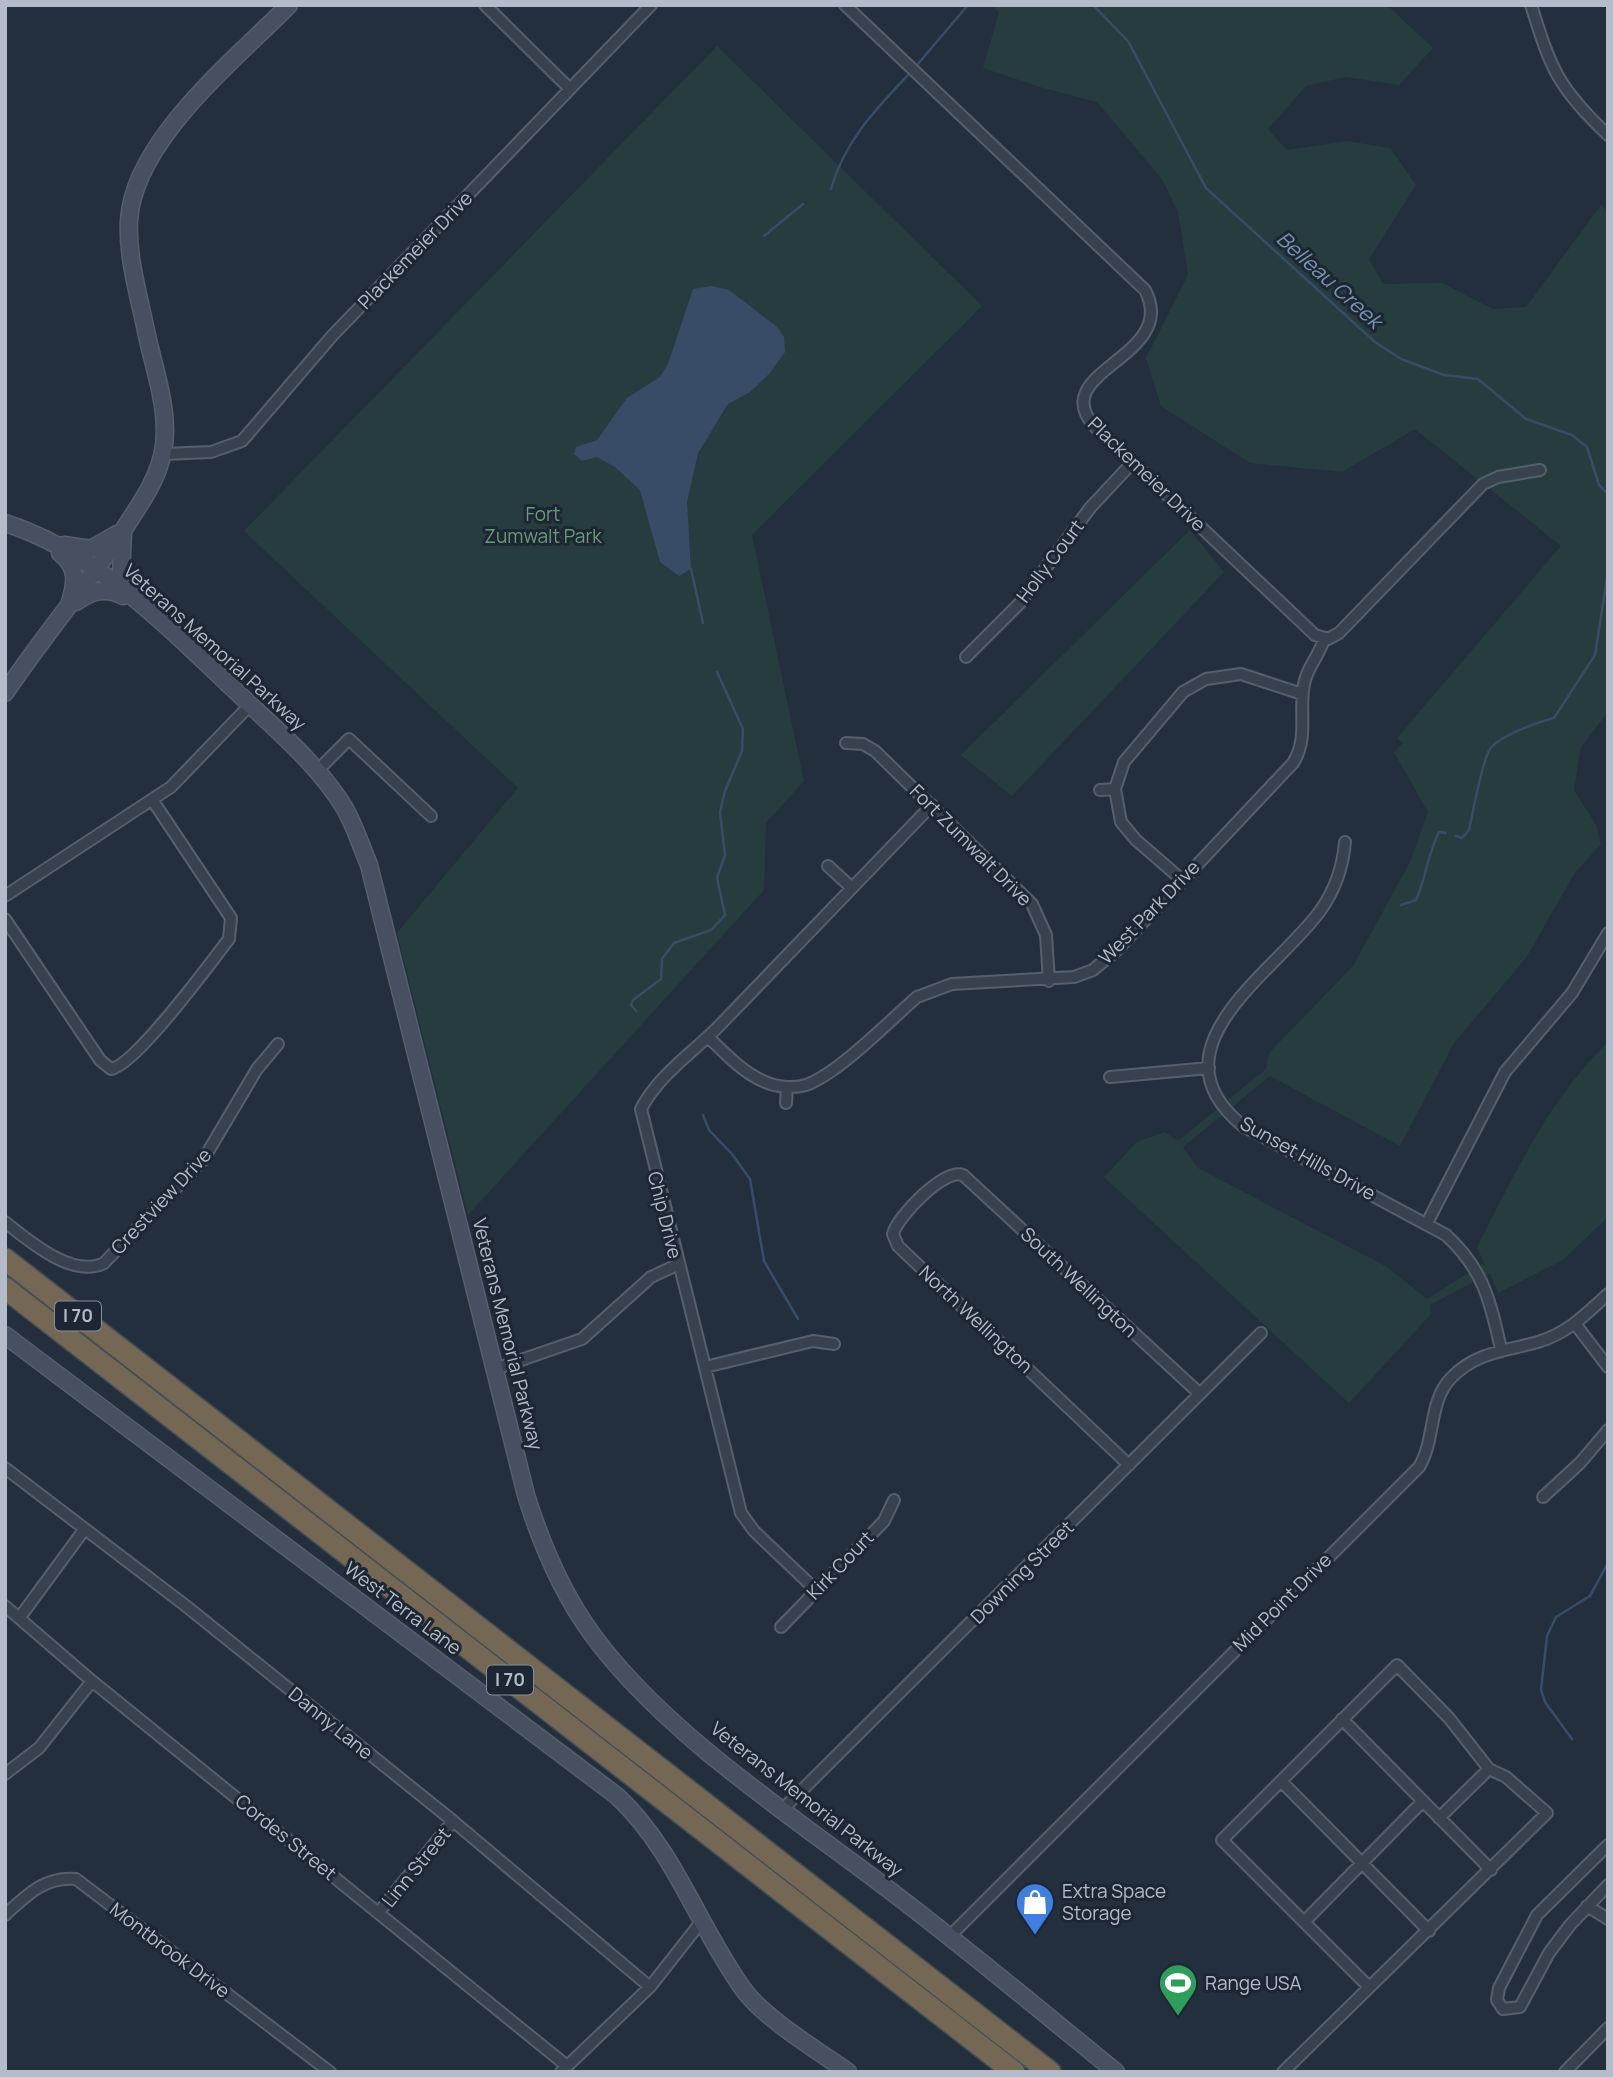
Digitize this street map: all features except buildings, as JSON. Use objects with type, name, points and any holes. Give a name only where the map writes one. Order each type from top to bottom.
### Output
[{"type":"highway","name":"I 70","points":[[5,1259],[1050,2072]]},
{"type":"highway","name":"I 70","points":[[5,1288],[1014,2072]]},
{"type":"street","points":[[5,693],[125,528],[145,496],[163,454],[162,405],[131,250],[129,220],[149,155],[168,129],[289,5]]},
{"type":"street","points":[[485,5],[570,89]]},
{"type":"street","name":"Plackemeier Drive","points":[[163,454],[211,453],[232,447],[251,433],[290,382],[332,336],[651,5]]},
{"type":"street","name":"Plackemeier Drive","points":[[845,5],[1145,290],[1153,312],[1148,329],[1094,379],[1082,406],[1088,420],[1303,626],[1324,639]]},
{"type":"street","points":[[1531,5],[1558,81],[1576,105],[1608,135]]},
{"type":"street","name":"Holly Court","points":[[966,657],[1019,604],[1090,508],[1132,463]]},
{"type":"street","points":[[1324,639],[1339,634],[1476,489],[1498,477],[1541,470]]},
{"type":"street","name":"Veterans Memorial Parkway","points":[[5,523],[43,539],[97,569],[138,602],[277,727],[317,771],[344,808],[369,865],[529,1504],[564,1589],[590,1632],[651,1701],[783,1809],[950,1936],[1116,2072]]},
{"type":"street","points":[[43,539],[75,549],[91,549],[125,528]]},
{"type":"street","points":[[125,528],[120,560],[121,573],[138,602]]},
{"type":"street","points":[[43,539],[70,561],[74,571],[75,584],[68,607]]},
{"type":"street","points":[[68,607],[93,592],[104,590],[138,602]]},
{"type":"street","name":"West Park Drive","points":[[787,1087],[804,1086],[825,1076],[917,998],[933,989],[952,984],[1049,981],[1079,975],[1102,963],[1293,762],[1303,734],[1302,694],[1305,677],[1324,639]]},
{"type":"street","points":[[1181,879],[1125,828],[1117,811],[1115,789],[1126,759],[1184,692],[1214,677],[1241,674],[1302,694]]},
{"type":"street","points":[[5,895],[153,801],[187,773],[250,705]]},
{"type":"street","points":[[317,771],[349,739],[431,816]]},
{"type":"street","name":"Fort Zumwalt Drive","points":[[846,743],[863,744],[875,751],[1032,904],[1046,935],[1049,981]]},
{"type":"street","points":[[1100,790],[1115,789]]},
{"type":"street","points":[[5,919],[100,1060],[111,1069],[122,1065],[146,1042],[229,939],[231,931],[231,918],[153,801]]},
{"type":"street","name":"Chip Drive","points":[[816,1590],[754,1531],[741,1513],[677,1265],[641,1109],[666,1074],[708,1037],[932,805]]},
{"type":"street","points":[[1110,1077],[1209,1068],[1209,1053],[1218,1025],[1321,909],[1343,867],[1345,842]]},
{"type":"street","points":[[828,866],[852,888]]},
{"type":"street","points":[[1427,1223],[1505,1072],[1566,1001],[1608,933]]},
{"type":"street","points":[[708,1037],[750,1075],[764,1082],[787,1087],[786,1103]]},
{"type":"street","name":"Crestview Drive","points":[[5,1223],[67,1262],[83,1268],[94,1268],[104,1263],[203,1160],[257,1069],[278,1044]]},
{"type":"street","name":"Sunset Hills Drive","points":[[1209,1068],[1215,1093],[1243,1126],[1427,1223],[1462,1249],[1478,1272],[1490,1299],[1501,1349]]},
{"type":"street","name":"South Wellington","points":[[957,1173],[968,1180],[1199,1393]]},
{"type":"street","name":"North Wellington","points":[[957,1173],[948,1175],[902,1215],[893,1234],[898,1246],[1129,1465]]},
{"type":"street","points":[[495,1369],[562,1349],[582,1339],[652,1277],[677,1265]]},
{"type":"street","name":"Mid Point Drive","points":[[950,1936],[1419,1467],[1431,1441],[1439,1395],[1451,1378],[1476,1359],[1501,1349],[1539,1342],[1576,1325],[1608,1294]]},
{"type":"street","points":[[1576,1325],[1608,1367]]},
{"type":"street","name":"Downing Street","points":[[783,1809],[1261,1333]]},
{"type":"street","name":"West Terra Lane","points":[[5,1335],[617,1796],[656,1838],[701,1922],[745,1991],[793,2033],[848,2072]]},
{"type":"street","points":[[705,1367],[813,1341],[834,1344]]},
{"type":"street","points":[[1543,1497],[1580,1463],[1608,1430]]},
{"type":"street","name":"Danny Lane","points":[[5,1468],[187,1606],[453,1821],[650,1987]]},
{"type":"street","name":"Kirk Court","points":[[782,1627],[884,1521],[894,1500]]},
{"type":"street","points":[[20,1618],[84,1530]]},
{"type":"street","name":"Cordes Street","points":[[5,1606],[92,1681],[379,1912],[564,2069]]},
{"type":"street","points":[[1283,2072],[1369,1987],[1378,1982],[1547,1813],[1506,1777],[1489,1769],[1449,1718],[1397,1665],[1222,1840],[1369,1987]]},
{"type":"street","points":[[5,1774],[38,1748],[92,1681]]},
{"type":"street","points":[[1342,1719],[1491,1870]]},
{"type":"street","points":[[1439,1818],[1489,1769]]},
{"type":"street","points":[[1281,1781],[1429,1931]]},
{"type":"street","points":[[1304,1922],[1423,1801]]},
{"type":"street","name":"Linn Street","points":[[379,1912],[453,1821]]},
{"type":"street","points":[[1608,1844],[1537,1915],[1499,1988],[1497,2000],[1503,2009],[1520,2007],[1549,1953],[1608,1885]]},
{"type":"street","name":"Montbrook Drive","points":[[5,1915],[34,1889],[59,1877],[76,1879],[330,2072]]},
{"type":"street","points":[[1587,1906],[1608,1919]]},
{"type":"street","points":[[564,2069],[650,1987],[701,1922]]},
{"type":"street","points":[[1565,2072],[1608,2028]]},
{"type":"green space","points":[[991,5],[1387,5],[1433,48],[1399,85],[1346,77],[1306,86],[1268,129],[1287,150],[1347,141],[1390,148],[1416,185],[1369,259],[1383,284],[1442,283],[1493,309],[1526,307],[1601,205],[1608,212],[1608,712],[1581,747],[1574,790],[1596,825],[1601,844],[1574,874],[1526,958],[1454,1043],[1400,1146],[1270,1076],[1183,1147],[1198,1168],[1387,1267],[1427,1299],[1484,1263],[1477,1247],[1519,1165],[1568,1088],[1608,1042],[1608,1217],[1563,1260],[1498,1293],[1490,1273],[1430,1305],[1431,1314],[1349,1403],[1104,1177],[1137,1142],[1165,1132],[1178,1141],[1266,1069],[1269,1053],[1353,966],[1410,862],[1428,812],[1394,752],[1403,743],[1397,738],[1561,546],[1415,429],[1342,472],[1250,463],[1161,406],[1146,358],[1188,275],[1178,212],[1162,179],[1097,102],[983,68],[999,12]]},
{"type":"green space","name":"Fort Zumwalt Park","points":[[717,46],[982,306],[752,535],[804,781],[766,823],[764,890],[468,1215],[397,933],[518,788],[244,531]]},
{"type":"green space","points":[[1190,530],[1224,572],[1012,796],[961,755]]},
{"type":"water","points":[[712,286],[729,290],[776,326],[784,337],[785,352],[769,374],[750,392],[728,404],[698,453],[687,502],[691,569],[679,576],[660,562],[640,490],[615,467],[597,457],[582,461],[574,454],[576,447],[597,440],[627,398],[660,377],[668,364],[693,289]]},
{"type":"waterway","points":[[917,65],[968,5]]},
{"type":"waterway","name":"Belleau Creek","points":[[1093,5],[1128,41],[1206,188],[1375,342],[1401,359],[1444,375],[1478,379],[1526,419],[1572,435],[1587,447],[1599,485],[1608,494]]},
{"type":"waterway","points":[[831,189],[852,142],[908,75]]},
{"type":"waterway","points":[[764,236],[803,204]]},
{"type":"waterway","points":[[691,569],[703,623]]},
{"type":"waterway","points":[[1456,836],[1462,838],[1469,830],[1481,775],[1490,749],[1510,735],[1554,718],[1595,655],[1608,572]]},
{"type":"waterway","points":[[636,1011],[631,1005],[633,1000],[661,979],[662,959],[674,943],[711,930],[725,915],[717,878],[725,855],[720,812],[725,791],[742,751],[743,729],[717,672]]},
{"type":"waterway","points":[[1401,905],[1416,900],[1435,840],[1439,832],[1446,833]]},
{"type":"waterway","points":[[703,1115],[709,1130],[732,1154],[750,1179],[764,1261],[798,1319]]},
{"type":"waterway","points":[[1572,1739],[1545,1702],[1541,1690],[1547,1636],[1556,1617],[1590,1596],[1608,1563]]},
{"type":"place","name":"Extra Space Storage","points":[[1035,1936]]},
{"type":"place","name":"Range USA","points":[[1178,2017]]}]
